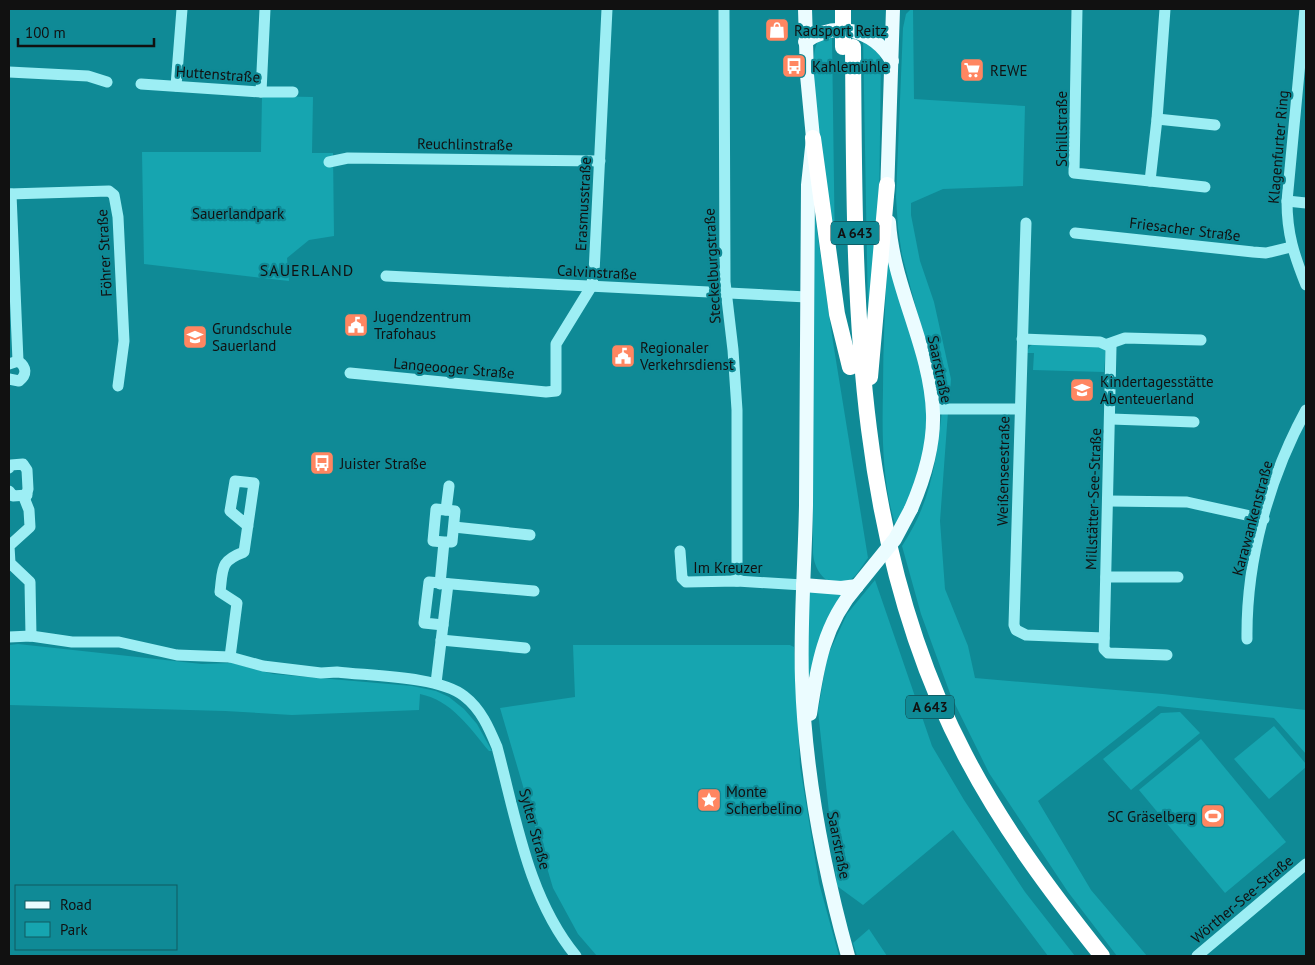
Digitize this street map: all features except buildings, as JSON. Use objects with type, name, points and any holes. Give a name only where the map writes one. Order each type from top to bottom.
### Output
[{"type":"highway","name":"A 643","points":[[843,9],[848,47],[855,248],[866,420],[877,495],[891,561],[910,627],[934,691],[964,754],[998,815],[1043,880],[1102,956]]},
{"type":"highway","name":"A 643","points":[[853,9],[848,47],[844,250],[850,367],[860,453],[878,550],[894,611],[921,686],[955,759],[990,821],[1053,913],[1088,956]]},
{"type":"highway","points":[[813,138],[837,314],[850,367]]},
{"type":"highway","points":[[866,420],[886,185]]},
{"type":"main road","name":"Saarstraße","points":[[805,9],[805,42],[813,138],[808,185],[802,682],[818,829],[828,878],[848,956]]},
{"type":"main road","name":"Saarstraße","points":[[807,738],[821,652],[838,613],[895,539],[912,509],[925,474],[932,432],[932,409],[925,366],[898,278],[892,247],[886,185],[893,9]]},
{"type":"main road","points":[[893,28],[902,9]]},
{"type":"main road","points":[[805,42],[827,31],[841,29],[856,31],[876,41],[892,61]]},
{"type":"main road","points":[[805,546],[810,573],[823,588]]},
{"type":"main road","points":[[803,585],[823,588],[857,586]]},
{"type":"street","points":[[176,86],[182,9]]},
{"type":"street","points":[[260,92],[265,9]]},
{"type":"street","name":"Erasmusstraße","points":[[556,391],[556,344],[590,287],[594,273],[607,9]]},
{"type":"street","name":"Steckelburgstraße","points":[[724,9],[723,165],[726,295],[733,350],[737,410],[738,581]]},
{"type":"street","name":"Schillstraße","points":[[1077,9],[1074,172],[1205,187]]},
{"type":"street","points":[[1150,181],[1157,119],[1165,9]]},
{"type":"street","name":"Klagenfurter Ring","points":[[1305,9],[1287,201],[1287,224],[1291,247],[1306,285]]},
{"type":"street","points":[[9,72],[88,76],[107,82]]},
{"type":"street","name":"Huttenstraße","points":[[141,84],[260,92],[293,92]]},
{"type":"street","points":[[1157,119],[1215,125]]},
{"type":"street","name":"Reuchlinstraße","points":[[329,162],[348,158],[600,161]]},
{"type":"street","name":"Föhrer Straße","points":[[10,194],[110,191],[114,195],[118,217],[124,341],[118,386]]},
{"type":"street","points":[[9,379],[19,381],[24,377],[26,371],[24,365],[14,363],[10,194]]},
{"type":"street","points":[[1287,201],[1306,203]]},
{"type":"street","name":"Weißenseestraße","points":[[1026,223],[1014,625],[1016,630],[1026,635],[1104,638]]},
{"type":"street","name":"Friesacher Straße","points":[[1075,233],[1253,252],[1266,252],[1291,247]]},
{"type":"street","name":"Calvinstraße","points":[[386,276],[726,295],[807,297]]},
{"type":"street","points":[[1022,339],[1108,344],[1125,338],[1201,340]]},
{"type":"street","name":"Millstätter-See-Straße","points":[[1108,344],[1112,350],[1105,652],[1167,655]]},
{"type":"street","name":"Langeooger Straße","points":[[350,373],[546,392],[556,391]]},
{"type":"street","points":[[932,409],[1020,409]]},
{"type":"street","name":"Karawankenstraße","points":[[1247,639],[1250,576],[1264,519],[1275,480],[1292,436],[1306,410]]},
{"type":"street","points":[[1111,419],[1194,422]]},
{"type":"street","points":[[9,468],[11,465],[23,464],[27,470],[27,495],[25,500],[29,510],[30,527],[10,546],[10,563],[30,582],[31,636]]},
{"type":"street","points":[[446,510],[449,486]]},
{"type":"street","points":[[9,491],[13,496],[27,495]]},
{"type":"street","points":[[1109,501],[1188,502],[1264,519]]},
{"type":"street","points":[[436,509],[455,511],[454,527],[452,542],[433,541],[436,509]]},
{"type":"street","points":[[230,657],[237,603],[220,592],[224,563],[244,552],[248,526]]},
{"type":"street","points":[[454,527],[530,534]]},
{"type":"street","points":[[442,685],[444,542]]},
{"type":"street","name":"Im Kreuzer","points":[[680,551],[683,581],[738,581],[803,585]]},
{"type":"street","points":[[1106,577],[1178,577]]},
{"type":"street","points":[[443,625],[424,623],[429,582],[534,591]]},
{"type":"street","name":"Sylter Straße","points":[[9,637],[31,636],[102,644],[118,648],[138,648],[177,655],[230,657],[263,666],[321,673],[337,672],[442,685],[459,698],[474,706],[488,725],[498,747],[540,898],[556,929],[576,956]]},
{"type":"street","points":[[442,640],[525,648]]},
{"type":"street","name":"Wörther-See-Straße","points":[[1197,956],[1306,864]]},
{"type":"green space","points":[[913,9],[914,99],[1025,106],[1023,186],[943,189],[911,203],[911,215],[920,261],[934,302],[951,379],[949,406],[942,406],[902,255],[898,228],[896,197],[903,28],[906,14]]},
{"type":"green space","points":[[863,37],[879,53],[881,60],[879,207],[868,314]]},
{"type":"green space","points":[[827,38],[832,38],[835,256],[819,145],[814,82],[814,58],[817,43]]},
{"type":"green space","name":"Sauerlandpark","points":[[262,96],[313,97],[312,153],[333,153],[334,236],[309,240],[287,258],[289,281],[144,264],[142,152],[261,152]]},
{"type":"green space","points":[[813,202],[833,342],[868,558],[855,576],[843,583],[836,584],[824,578],[820,573],[816,567],[813,553]]},
{"type":"green space","points":[[888,256],[921,365],[928,410],[927,443],[921,468],[907,502],[895,524],[885,475],[883,441],[884,340]]},
{"type":"green space","points":[[1034,344],[1100,346],[1106,348],[1104,372],[1033,370],[1034,353],[1026,353],[1030,346]]},
{"type":"green space","points":[[942,411],[948,412],[940,521],[945,589],[968,646],[975,678],[1163,694],[1306,710],[1306,754],[1274,718],[1158,706],[1038,801],[1091,890],[1147,956],[1117,956],[1068,892],[989,773],[951,696],[921,614],[902,546],[920,514],[931,482]]},
{"type":"green space","points":[[875,580],[932,746],[964,800],[1025,892],[1075,956],[1048,956],[953,830],[863,905],[837,886],[818,711],[827,657],[847,614]]},
{"type":"green space","points":[[808,591],[844,595],[820,638],[808,680]]},
{"type":"green space","points":[[18,644],[202,664],[232,663],[273,674],[412,686],[436,691],[449,697],[464,709],[477,724],[492,751],[489,751],[459,716],[441,702],[420,694],[419,710],[292,715],[225,711],[9,705],[9,645]]},
{"type":"green space","points":[[573,645],[790,645],[794,647],[800,766],[819,883],[839,956],[597,956],[578,934],[553,888],[500,708],[575,697]]},
{"type":"green space","points":[[1180,712],[1200,733],[1131,790],[1103,759],[1161,713]]},
{"type":"green space","points":[[1274,726],[1306,764],[1306,767],[1269,799],[1234,759]]},
{"type":"green space","name":"SC Gräselberg","points":[[1201,739],[1286,842],[1225,893],[1139,790]]},
{"type":"green space","points":[[869,929],[887,956],[857,956],[853,943]]},
{"type":"place","name":"Radsport Reitz","points":[[777,30]]},
{"type":"place","name":"Kahlemühle","points":[[794,66]]},
{"type":"place","name":"REWE","points":[[972,70]]},
{"type":"place","name":"Jugendzentrum Trafohaus","points":[[356,325]]},
{"type":"place","name":"Grundschule Sauerland","points":[[195,337]]},
{"type":"place","name":"Regionaler Verkehrsdienst","points":[[623,356]]},
{"type":"place","name":"Kindertagesstätte Abenteuerland","points":[[1082,390]]},
{"type":"place","name":"Juister Straße","points":[[322,463]]},
{"type":"place","name":"Monte Scherbelino","points":[[709,800]]},
{"type":"place","name":"SC Gräselberg","points":[[1213,816]]},
{"type":"district","name":"SAUERLAND","points":[[307,270]]}]
